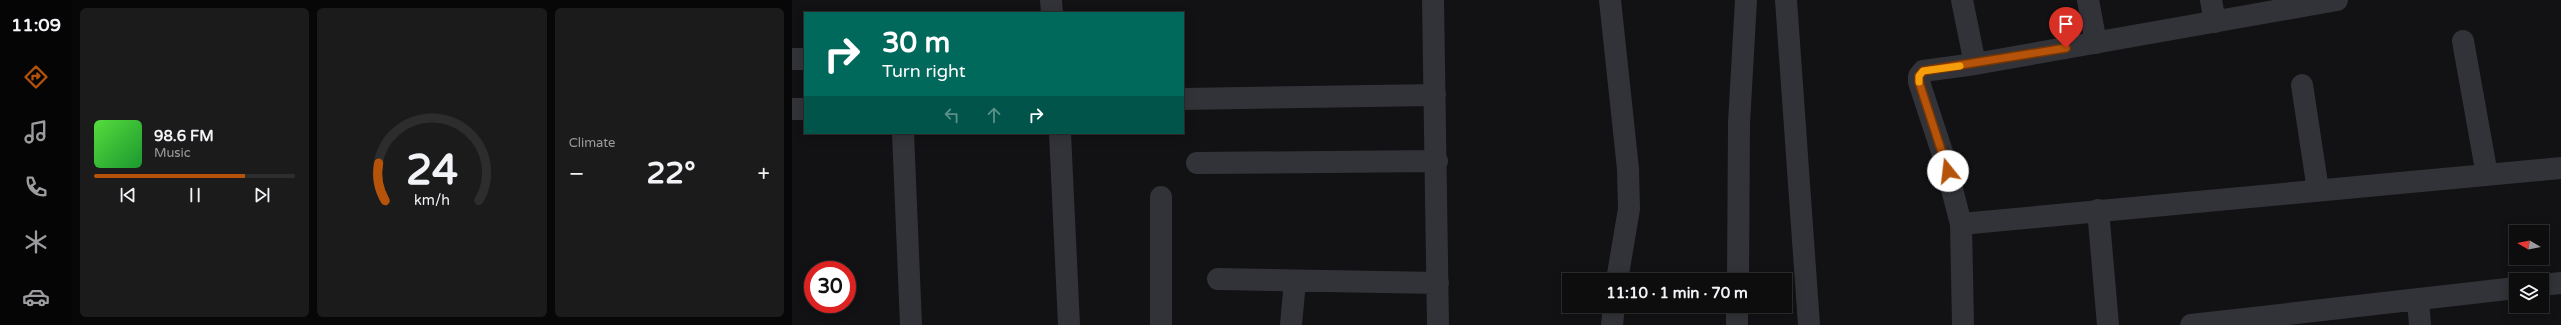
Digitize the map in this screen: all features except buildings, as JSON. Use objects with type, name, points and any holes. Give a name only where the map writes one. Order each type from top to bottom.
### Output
[{"type":"street","points":[[1051,0],[1052,12]]},
{"type":"street","points":[[1433,0],[1437,160],[1438,325]]},
{"type":"street","points":[[1610,0],[1628,169],[1629,209],[1618,273]]},
{"type":"street","points":[[1738,273],[1740,123],[1746,0]]},
{"type":"street","points":[[1786,0],[1809,325]]},
{"type":"street","points":[[1962,0],[1975,64]]},
{"type":"street","points":[[2088,0],[2096,43]]},
{"type":"street","points":[[2211,0],[2215,22]]},
{"type":"street","points":[[1963,325],[1961,224],[1944,158],[1919,76],[1923,71],[1975,64],[2337,0]]},
{"type":"street","points":[[2463,42],[2487,175]]},
{"type":"street","points":[[792,59],[804,59]]},
{"type":"street","points":[[2302,85],[2318,190]]},
{"type":"street","points":[[1184,99],[1435,95]]},
{"type":"street","points":[[792,109],[804,109]]},
{"type":"street","points":[[904,134],[911,325]]},
{"type":"street","points":[[1060,134],[1069,325]]},
{"type":"street","points":[[1197,163],[1437,160]]},
{"type":"street","points":[[1961,224],[2098,210],[2561,168]]},
{"type":"street","points":[[1161,197],[1161,325]]},
{"type":"street","points":[[2098,210],[2108,325]]},
{"type":"street","points":[[1218,279],[1438,283]]},
{"type":"street","points":[[1291,325],[1295,281]]},
{"type":"street","points":[[2549,284],[2561,283]]},
{"type":"street","points":[[2191,325],[2220,324],[2509,289]]},
{"type":"street","points":[[2418,300],[2420,325]]},
{"type":"street","points":[[1612,325],[1613,313]]},
{"type":"street","points":[[1737,313],[1737,325]]},
{"type":"slow traffic","points":[[1919,82],[1919,76],[1923,71],[1960,66]]},
{"type":"route","points":[[1948,171],[1919,82],[1919,76],[1923,71],[1975,64],[2066,48]]}]
